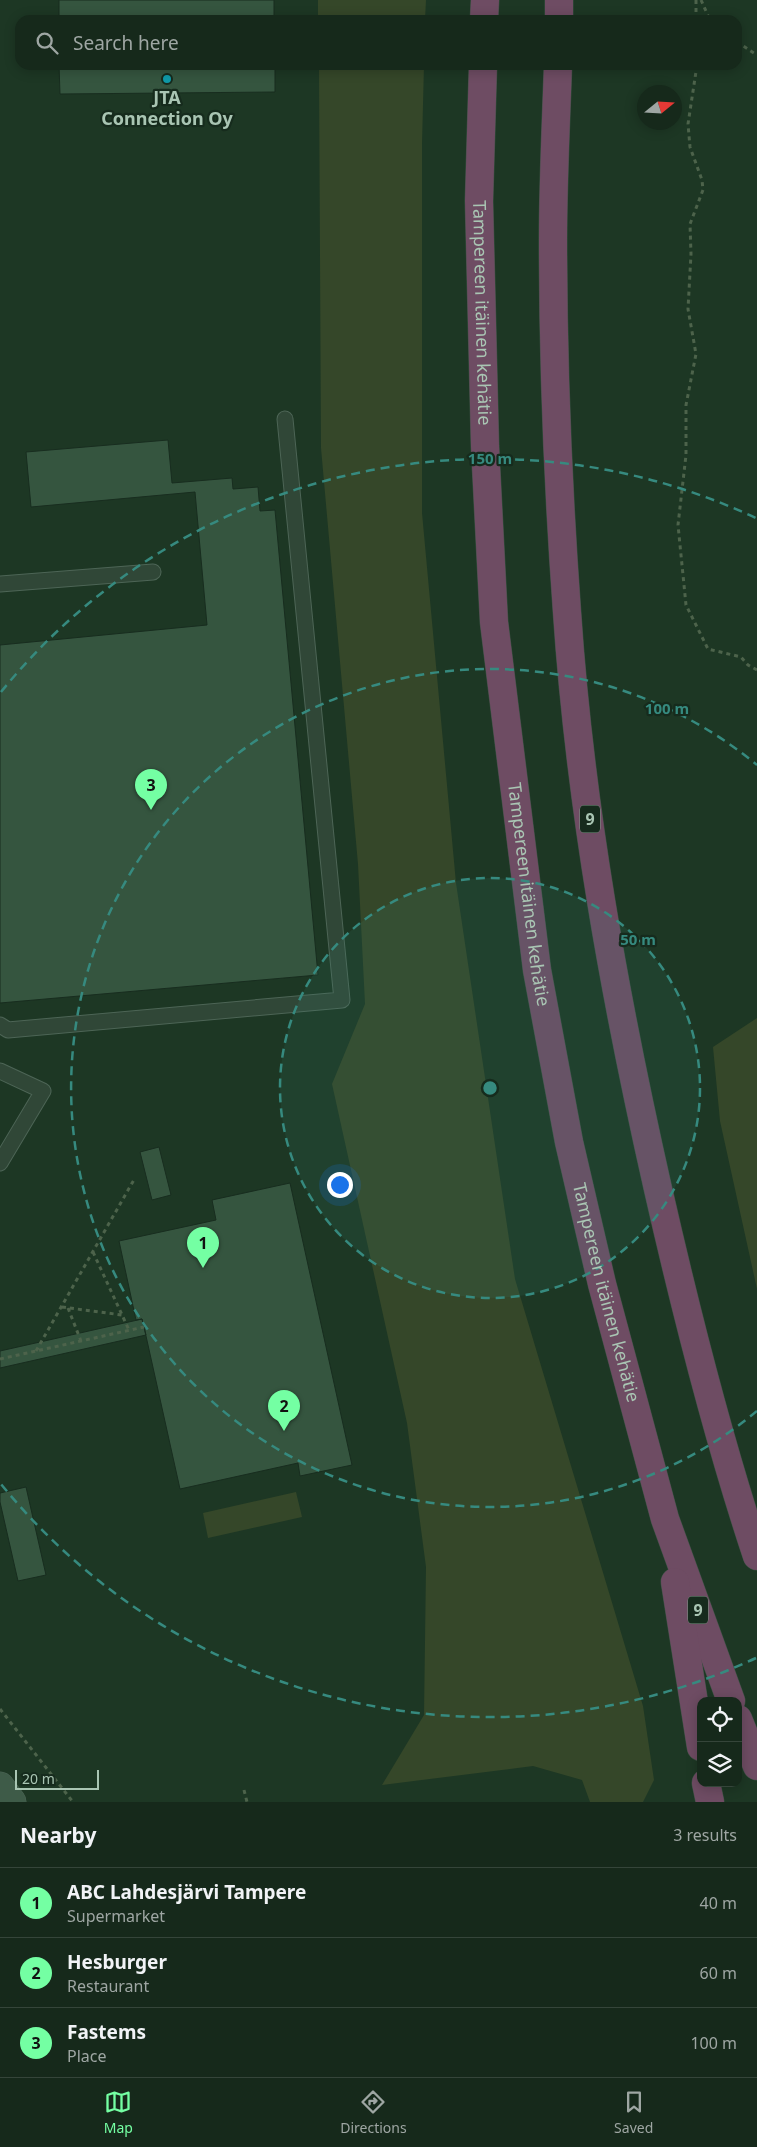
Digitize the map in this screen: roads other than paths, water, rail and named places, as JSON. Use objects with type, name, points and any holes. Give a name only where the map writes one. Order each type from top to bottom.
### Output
[{"type":"highway","points":[[484,15],[485,0]]},
{"type":"highway","points":[[559,0],[559,15]]},
{"type":"highway","name":"Tampereen itäinen kehätie","points":[[483,70],[479,201],[485,446],[494,622],[514,802],[536,970],[569,1142],[602,1284],[665,1519],[730,1697]]},
{"type":"highway","name":"9","points":[[558,70],[553,239],[557,451],[567,616],[586,792],[608,949],[646,1138],[678,1276],[736,1493],[757,1556]]},
{"type":"highway","points":[[665,1519],[700,1742]]},
{"type":"highway","points":[[742,1729],[757,1766]]},
{"type":"highway","points":[[707,1787],[710,1802]]},
{"type":"main road","points":[[0,1786],[12,1802]]},
{"type":"lane","points":[[0,1025],[8,1030],[342,1000],[285,419]]},
{"type":"lane","points":[[0,584],[153,572]]},
{"type":"lane","points":[[0,1071],[43,1091],[0,1163]]},
{"type":"place","name":"JTA Connection Oy","points":[[167,79]]},
{"type":"place","name":"Fastems","points":[[151,810]]},
{"type":"place","name":"ABC Lahdesjärvi Tampere","points":[[203,1268]]},
{"type":"place","name":"Hesburger","points":[[284,1431]]}]
